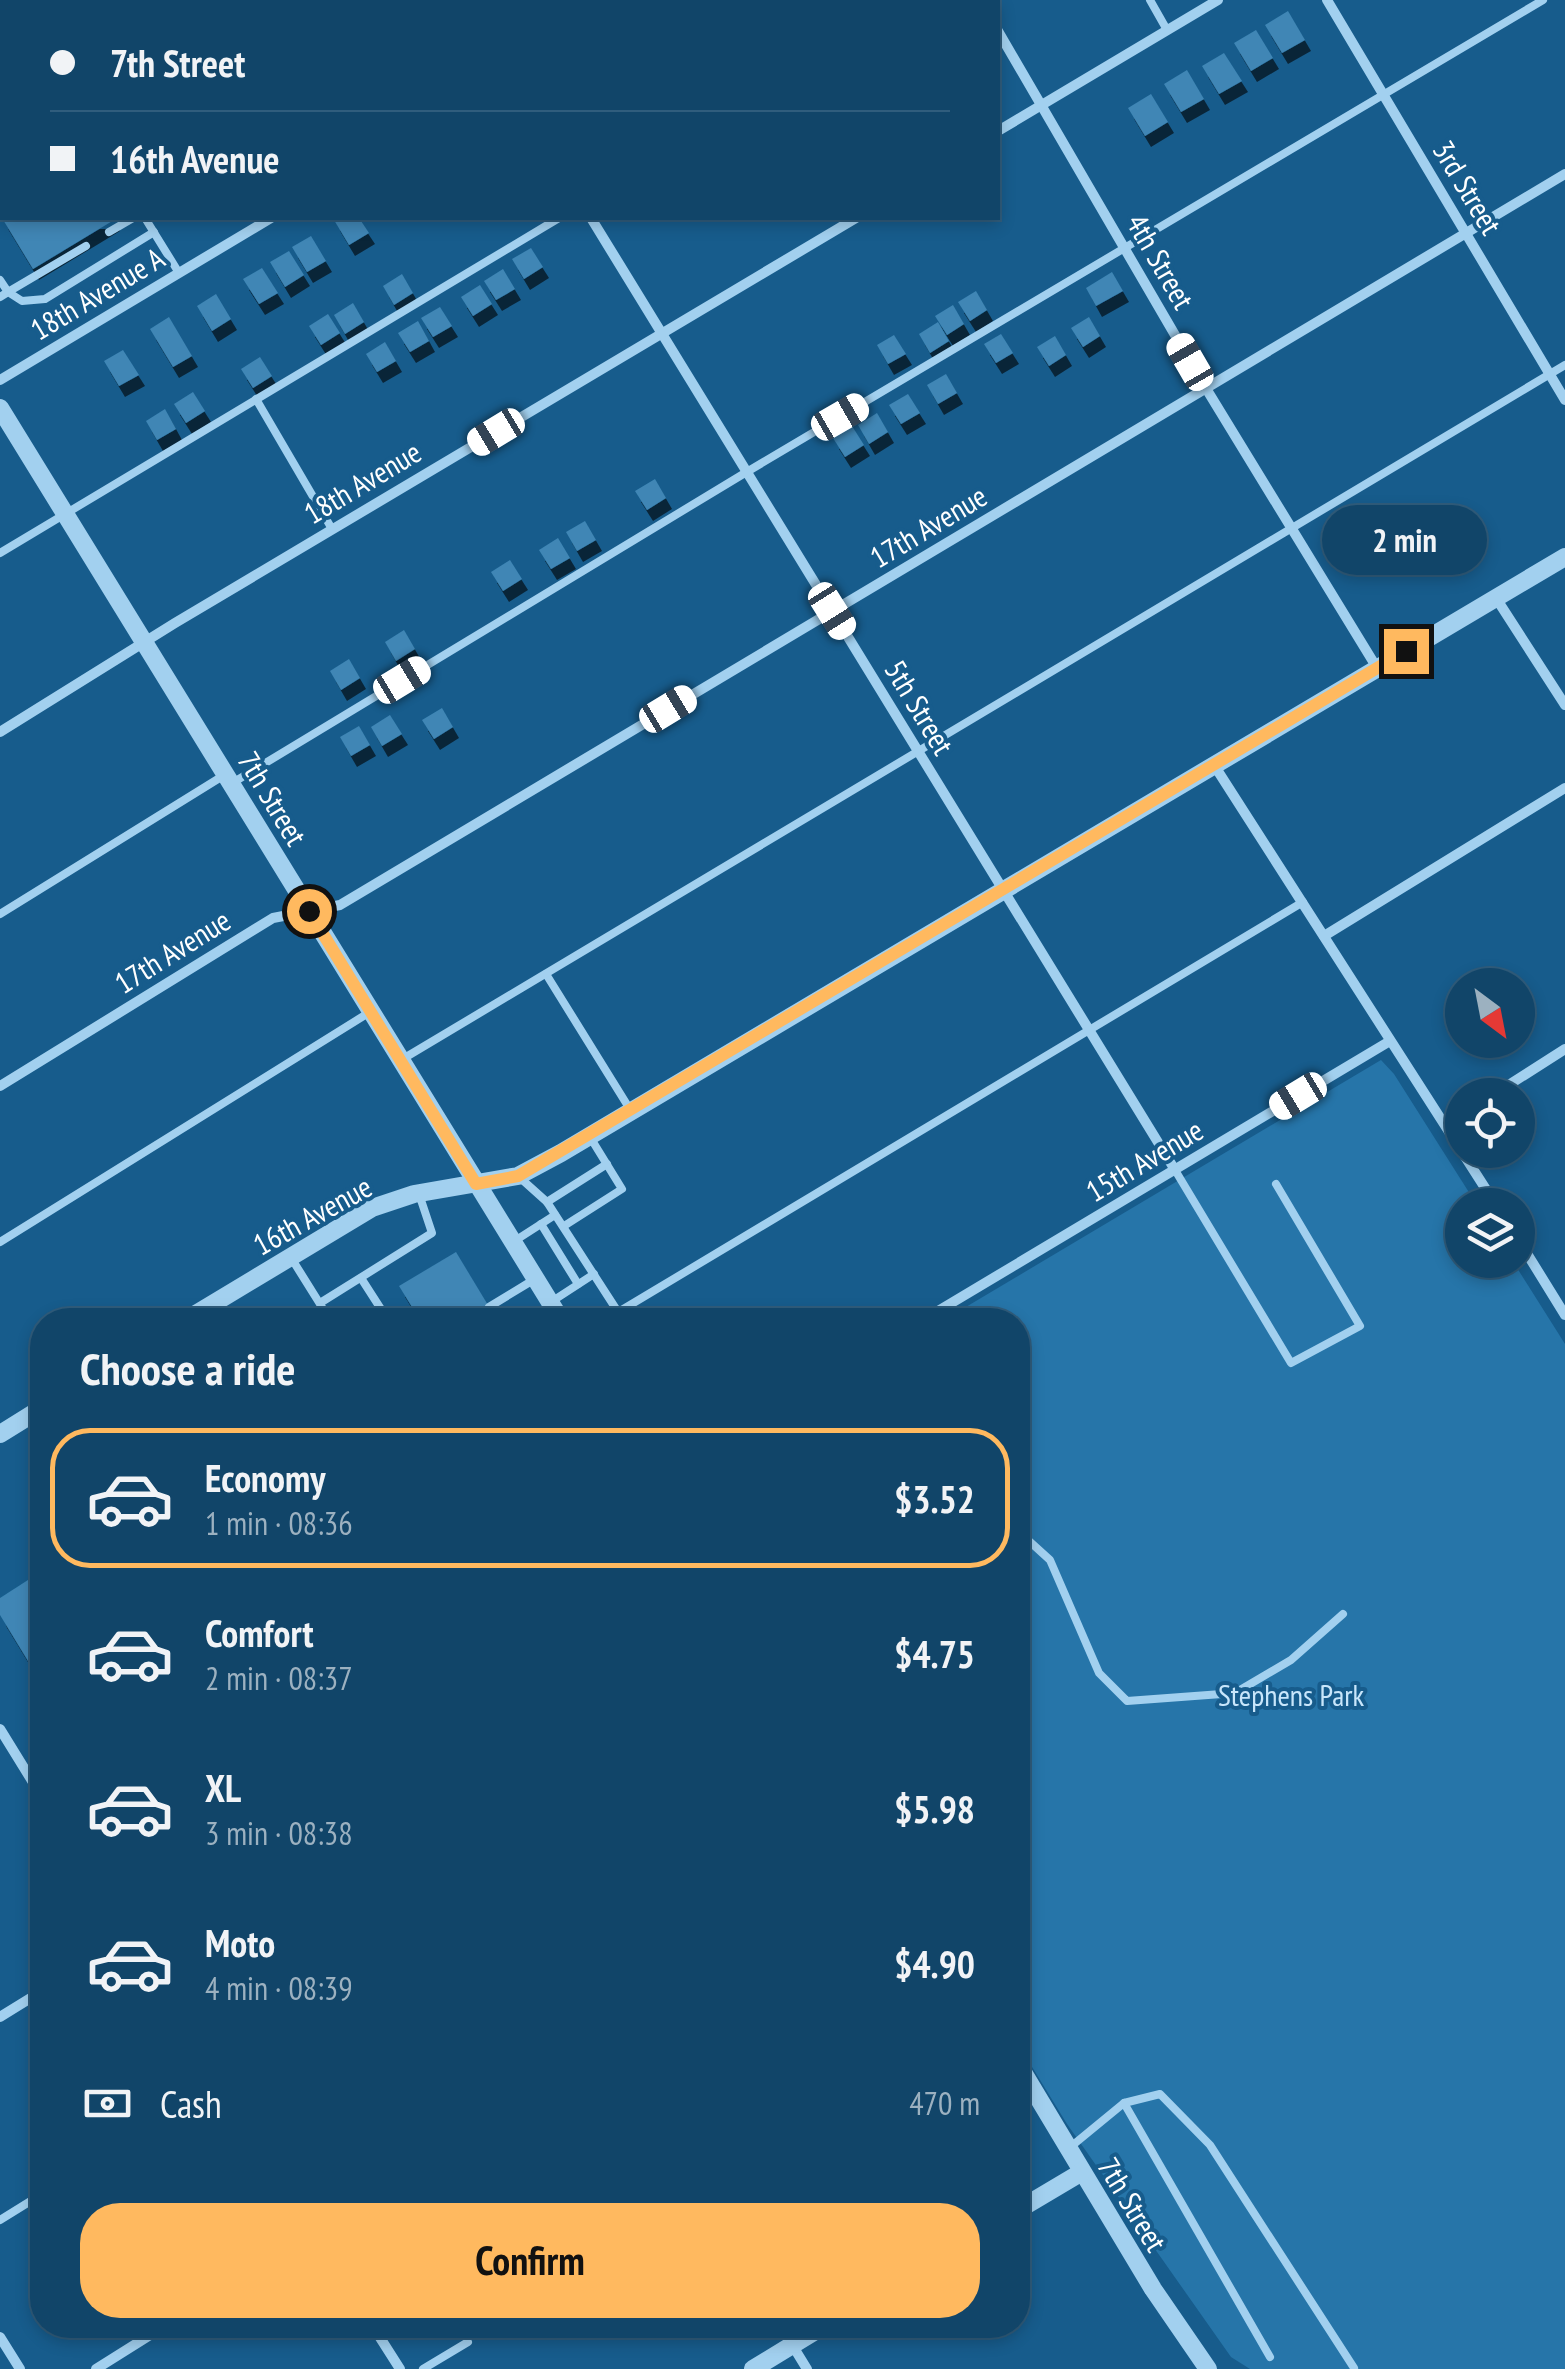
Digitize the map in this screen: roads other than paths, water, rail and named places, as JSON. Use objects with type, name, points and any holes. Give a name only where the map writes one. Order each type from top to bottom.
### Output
[{"type":"street","points":[[1000,131],[1218,0]]},
{"type":"street","name":"3rd Street","points":[[1328,0],[1565,400]]},
{"type":"street","name":"4th Street","points":[[1000,34],[1206,390],[1376,668]]},
{"type":"street","name":"17th Avenue","points":[[0,1086],[274,918],[340,905],[1565,174]]},
{"type":"street","name":"18th Avenue A","points":[[0,380],[269,220]]},
{"type":"street","name":"5th Street","points":[[592,220],[1175,1170]]},
{"type":"street","name":"18th Avenue","points":[[0,732],[853,220]]},
{"type":"street","name":"7th Street","points":[[0,408],[535,1279],[549,1308]]},
{"type":"street","name":"16th Avenue","points":[[206,1308],[372,1208],[419,1194],[518,1176],[1565,557]]},
{"type":"street","points":[[1496,598],[1565,705]]},
{"type":"street","points":[[1214,765],[1445,1124]]},
{"type":"street","points":[[1324,936],[1565,788]]},
{"type":"street","name":"15th Avenue","points":[[943,1308],[1390,1041]]},
{"type":"street","points":[[1520,1078],[1565,1049]]},
{"type":"street","points":[[1535,1266],[1565,1314]]},
{"type":"street","points":[[0,1434],[30,1415]]},
{"type":"street","points":[[0,1729],[30,1778]]},
{"type":"street","points":[[0,2017],[30,1998]]},
{"type":"street","name":"7th Street","points":[[1030,2084],[1152,2289],[1208,2369]]},
{"type":"street","points":[[1030,2203],[1082,2172]]},
{"type":"street","points":[[0,2337],[20,2369]]},
{"type":"street","points":[[96,2369],[145,2338]]},
{"type":"street","points":[[380,2338],[400,2369]]},
{"type":"street","points":[[788,2338],[807,2369]]},
{"type":"street","points":[[753,2369],[802,2338]]},
{"type":"lane","points":[[1150,0],[1168,30]]},
{"type":"lane","points":[[0,914],[1544,0]]},
{"type":"lane","points":[[110,232],[130,220]]},
{"type":"lane","points":[[146,220],[178,273]]},
{"type":"lane","points":[[0,553],[556,220]]},
{"type":"lane","points":[[4,295],[22,301],[44,299],[154,232]]},
{"type":"lane","points":[[4,295],[86,246]]},
{"type":"lane","points":[[0,280],[4,295]]},
{"type":"lane","points":[[400,1061],[1565,365]]},
{"type":"lane","points":[[256,399],[332,530]]},
{"type":"lane","points":[[625,1308],[1302,902]]},
{"type":"lane","points":[[546,974],[631,1112]]},
{"type":"lane","points":[[0,1242],[370,1012]]},
{"type":"lane","points":[[564,1226],[622,1189],[590,1136]]},
{"type":"lane","points":[[547,1202],[607,1164]]},
{"type":"lane","points":[[1175,1170],[1291,1363],[1360,1326],[1276,1184]]},
{"type":"lane","points":[[518,1176],[547,1202],[615,1308]]},
{"type":"lane","points":[[320,1303],[432,1234],[419,1194]]},
{"type":"lane","points":[[512,1242],[555,1215]]},
{"type":"lane","points":[[541,1224],[578,1284]]},
{"type":"lane","points":[[290,1256],[323,1308]]},
{"type":"lane","points":[[557,1308],[578,1284],[594,1274]]},
{"type":"lane","points":[[361,1278],[380,1308]]},
{"type":"lane","points":[[490,1307],[535,1279]]},
{"type":"lane","points":[[1030,1542],[1050,1560],[1099,1673],[1127,1701],[1234,1693],[1291,1660],[1343,1614]]},
{"type":"lane","points":[[1068,2149],[1124,2103],[1160,2094],[1210,2145],[1354,2368]]},
{"type":"lane","points":[[1124,2103],[1270,2357]]},
{"type":"lane","points":[[0,2220],[30,2201]]},
{"type":"lane","points":[[423,2369],[468,2342]]},
{"type":"park label","name":"Stephens Park","points":[[1291,1694]]}]
